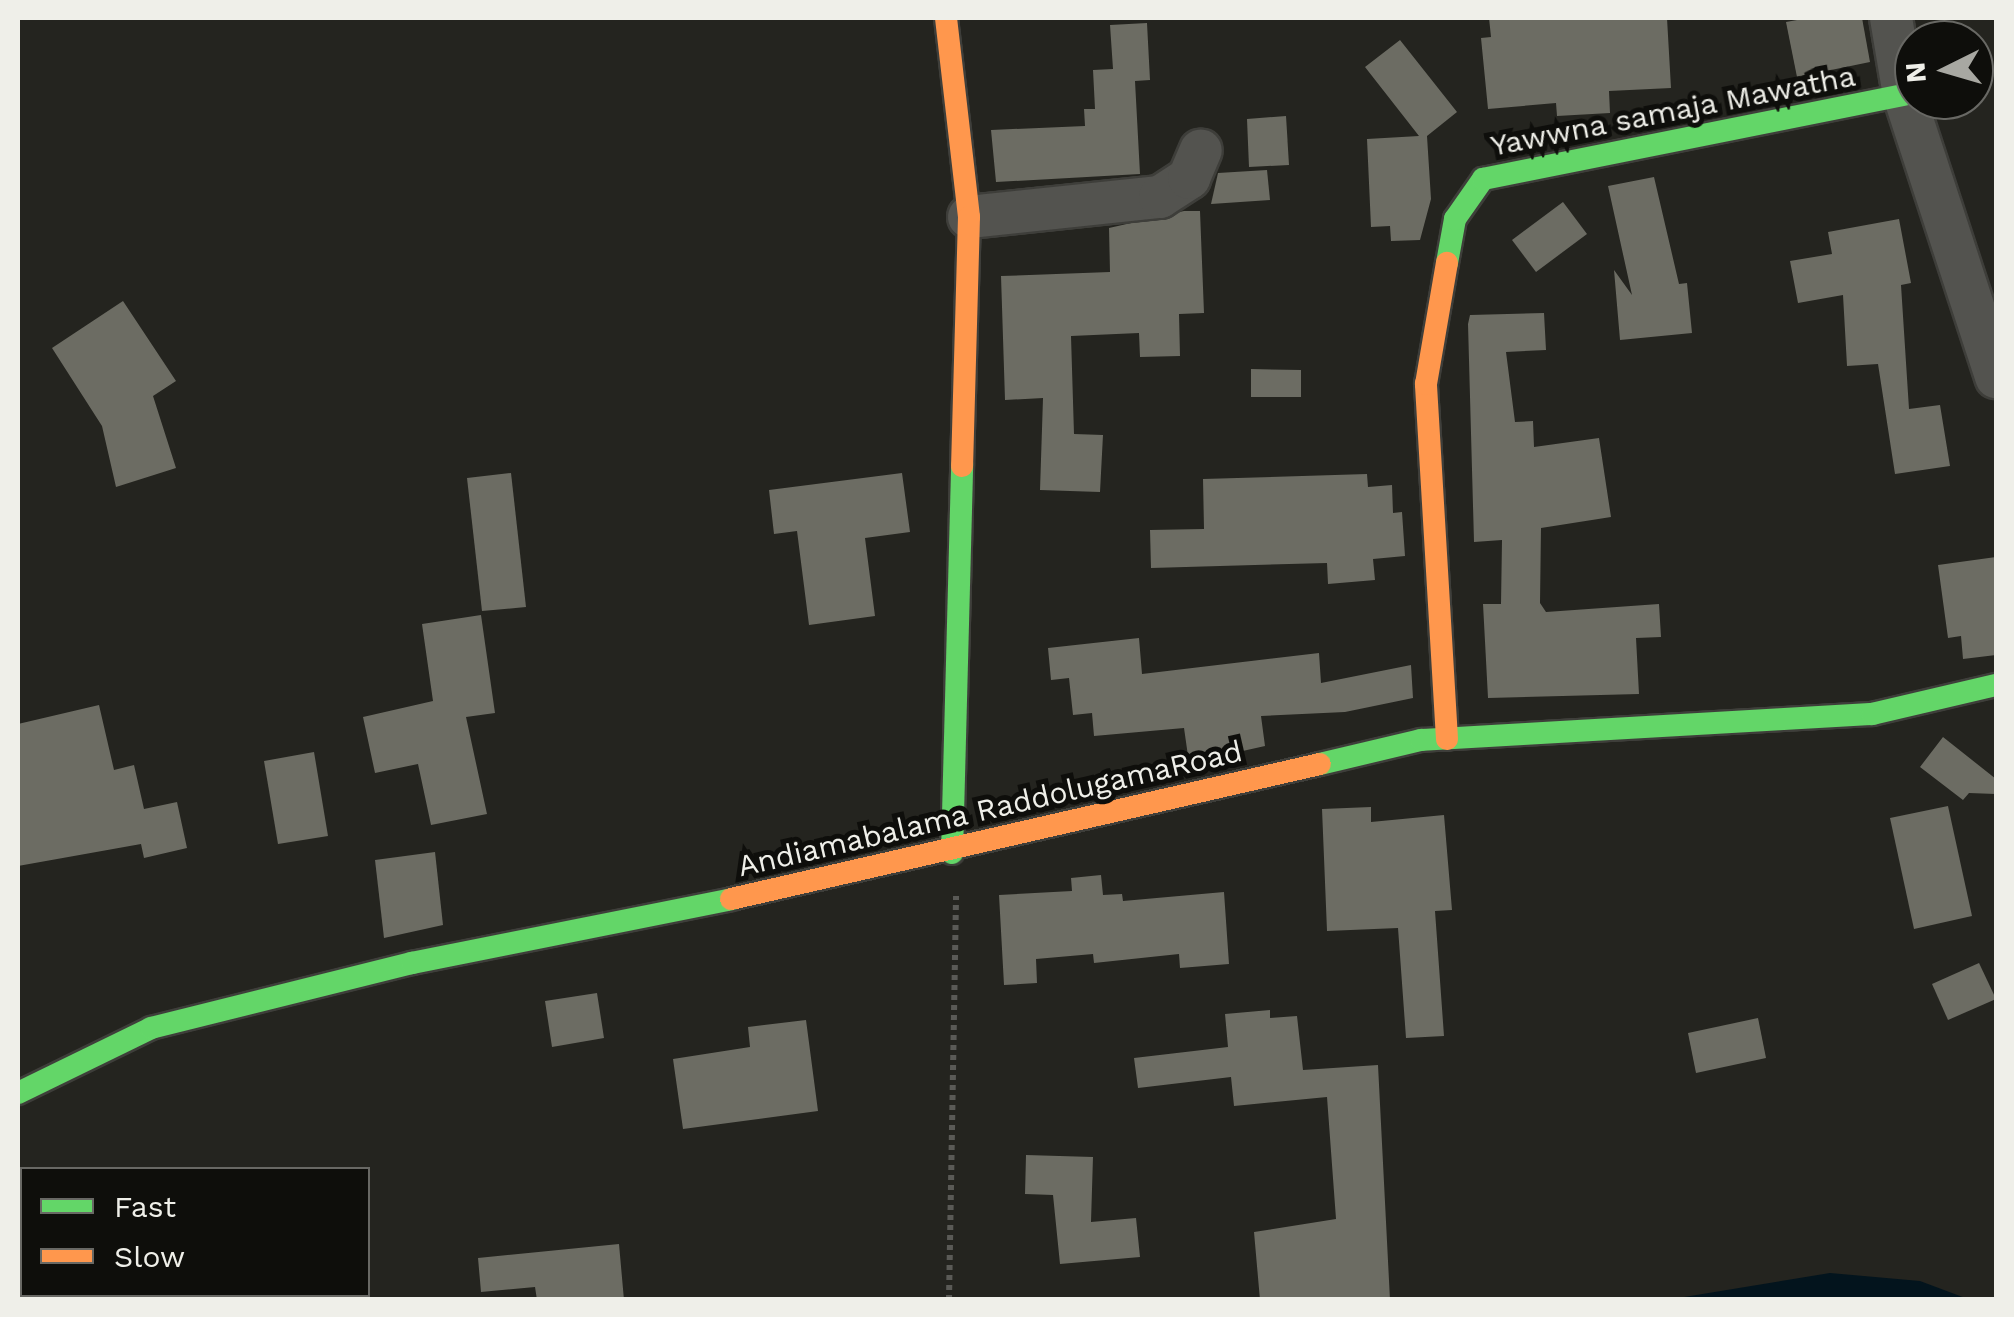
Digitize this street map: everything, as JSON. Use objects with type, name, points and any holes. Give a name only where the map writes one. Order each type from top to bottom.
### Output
[{"type":"street","points":[[946,18],[969,216],[952,853]]},
{"type":"street","name":"Yawwna samaja Mawatha","points":[[1447,738],[1426,384],[1455,219],[1483,179],[1894,97]]},
{"type":"street","points":[[1912,120],[1996,377]]},
{"type":"street","points":[[969,216],[1160,197],[1188,178],[1201,150]]},
{"type":"street","name":"Andiamabalama RaddolugamaRoad","points":[[18,1094],[152,1028],[412,963],[952,853],[1447,738],[1872,714],[1996,685]]},
{"type":"path","points":[[950,1300],[961,954],[952,853]]},
{"type":"water","points":[[1830,1273],[1920,1281],[1968,1299],[1672,1299]]},
{"type":"building","points":[[1489,18],[1667,18],[1671,88],[1609,91],[1610,113],[1557,116],[1556,103],[1488,109],[1481,38],[1491,37]]},
{"type":"building","points":[[1862,18],[1870,62],[1797,77],[1786,22]]},
{"type":"building","points":[[1147,23],[1150,80],[1135,81],[1140,174],[996,182],[991,130],[1085,126],[1084,109],[1095,109],[1093,70],[1113,69],[1110,25]]},
{"type":"building","points":[[1400,40],[1457,112],[1427,136],[1431,199],[1420,240],[1391,241],[1390,226],[1371,227],[1367,139],[1419,136],[1365,67]]},
{"type":"building","points":[[1286,116],[1289,165],[1249,167],[1247,119]]},
{"type":"building","points":[[1267,170],[1270,200],[1211,204],[1218,173]]},
{"type":"building","points":[[1654,177],[1679,284],[1687,283],[1692,333],[1620,340],[1614,270],[1632,295],[1608,186]]},
{"type":"building","points":[[1563,202],[1587,234],[1536,272],[1512,240]]},
{"type":"building","points":[[1200,211],[1204,313],[1179,314],[1180,356],[1140,357],[1139,333],[1071,336],[1074,434],[1103,435],[1100,492],[1040,490],[1043,398],[1005,400],[1001,276],[1110,272],[1109,228]]},
{"type":"building","points":[[1899,219],[1911,283],[1901,285],[1909,409],[1940,405],[1950,466],[1895,474],[1878,364],[1847,366],[1843,295],[1798,303],[1790,261],[1832,254],[1828,232]]},
{"type":"building","points":[[123,301],[176,381],[153,396],[176,468],[116,487],[102,426],[52,348]]},
{"type":"building","points":[[1544,313],[1546,350],[1506,352],[1515,422],[1533,421],[1534,447],[1599,438],[1611,517],[1541,528],[1540,603],[1546,612],[1659,604],[1661,637],[1636,638],[1639,694],[1488,698],[1483,604],[1501,604],[1502,540],[1474,542],[1468,324],[1470,315]]},
{"type":"building","points":[[1251,369],[1301,370],[1301,397],[1251,397]]},
{"type":"building","points":[[511,473],[526,607],[482,611],[467,478]]},
{"type":"building","points":[[902,473],[910,532],[865,538],[875,616],[809,625],[797,531],[774,534],[769,490]]},
{"type":"building","points":[[1367,474],[1368,487],[1392,485],[1393,513],[1402,512],[1405,556],[1373,559],[1375,580],[1328,584],[1327,563],[1151,568],[1150,530],[1204,529],[1203,479]]},
{"type":"building","points":[[1996,557],[1996,655],[1963,659],[1961,636],[1948,638],[1938,565]]},
{"type":"building","points":[[481,615],[495,713],[466,717],[487,814],[431,825],[418,764],[375,773],[363,717],[433,701],[422,624]]},
{"type":"building","points":[[1139,638],[1142,674],[1319,653],[1321,683],[1411,665],[1413,698],[1345,712],[1261,716],[1265,746],[1189,763],[1184,728],[1094,736],[1092,713],[1073,715],[1069,678],[1051,680],[1048,648]]},
{"type":"building","points":[[99,705],[114,770],[134,765],[144,809],[177,802],[187,848],[144,858],[141,844],[18,866],[18,724]]},
{"type":"building","points":[[1943,737],[1996,779],[1996,794],[1969,793],[1963,800],[1920,767]]},
{"type":"building","points":[[314,752],[328,836],[278,844],[264,761]]},
{"type":"building","points":[[1948,806],[1972,916],[1914,929],[1890,818]]},
{"type":"building","points":[[1371,807],[1371,822],[1444,815],[1452,910],[1435,911],[1444,1036],[1406,1038],[1398,928],[1327,931],[1322,809]]},
{"type":"building","points":[[435,852],[443,925],[384,938],[375,860]]},
{"type":"building","points":[[1101,875],[1103,895],[1122,894],[1123,901],[1224,892],[1229,964],[1180,968],[1179,954],[1094,963],[1093,954],[1036,959],[1037,983],[1004,985],[999,895],[1072,891],[1071,878]]},
{"type":"building","points":[[1979,963],[1996,999],[1948,1020],[1932,984]]},
{"type":"building","points":[[597,993],[604,1038],[552,1047],[545,1001]]},
{"type":"building","points":[[1270,1010],[1270,1018],[1297,1016],[1303,1070],[1378,1065],[1390,1300],[1260,1300],[1254,1232],[1336,1219],[1327,1097],[1234,1106],[1231,1077],[1138,1088],[1134,1058],[1228,1047],[1225,1014]]},
{"type":"building","points":[[1758,1018],[1766,1058],[1696,1073],[1688,1033]]},
{"type":"building","points":[[806,1020],[818,1111],[683,1129],[673,1059],[750,1047],[748,1027]]},
{"type":"building","points":[[1026,1155],[1093,1157],[1091,1222],[1136,1218],[1140,1257],[1060,1264],[1053,1195],[1025,1194]]},
{"type":"building","points":[[619,1244],[624,1300],[537,1300],[535,1287],[481,1292],[478,1258]]},
{"type":"traffic: fast","points":[[1447,263],[1455,219],[1483,179],[1894,97]]},
{"type":"traffic: fast","points":[[952,853],[962,466]]},
{"type":"traffic: fast","points":[[1320,764],[1421,740],[1872,714],[1996,685]]},
{"type":"traffic: fast","points":[[18,1093],[151,1028],[412,963],[731,899]]},
{"type":"traffic: slow","points":[[946,18],[969,217],[962,466]]},
{"type":"traffic: slow","points":[[1447,263],[1426,384],[1447,739]]},
{"type":"traffic: slow","points":[[731,899],[1320,764]]}]
